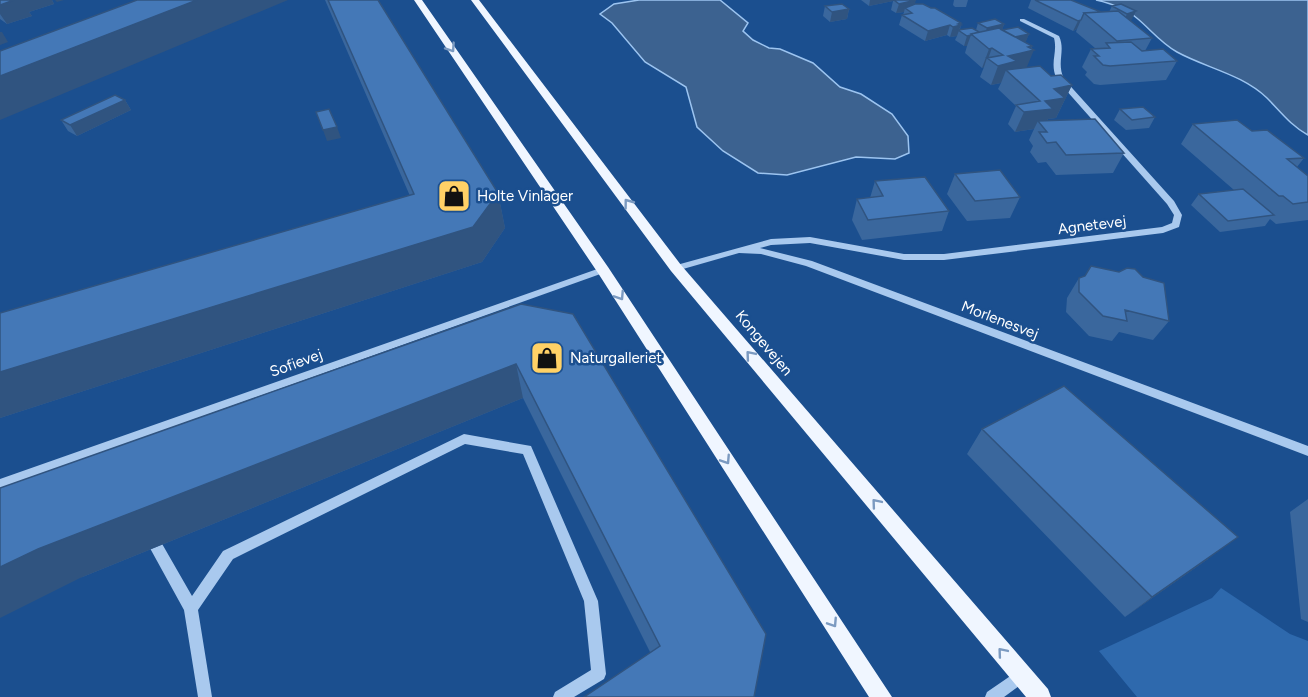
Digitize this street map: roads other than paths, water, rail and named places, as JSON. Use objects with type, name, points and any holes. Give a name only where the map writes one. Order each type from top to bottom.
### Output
[{"type":"main road","points":[[418,0],[603,270],[881,697]]},
{"type":"main road","name":"Kongevejen","points":[[474,0],[676,268],[1040,697]]},
{"type":"street","name":"Agnetevej","points":[[739,250],[771,242],[810,240],[904,257],[944,257],[1163,230],[1176,225],[1178,215],[1171,203],[1061,80],[1055,65],[1059,43],[1057,37],[1022,20]]},
{"type":"street","name":"Morlenesvej","points":[[676,268],[739,250],[761,251],[809,263],[1270,439],[1308,451]]},
{"type":"street","name":"Sofievej","points":[[0,484],[147,438],[603,270]]},
{"type":"street","points":[[191,608],[228,555],[464,440],[527,450],[591,601],[599,674],[560,697]]},
{"type":"street","points":[[156,546],[191,608],[205,697]]},
{"type":"street","points":[[992,697],[1022,675]]},
{"type":"place","name":"Holte Vinlager","points":[[454,196]]},
{"type":"place","name":"Naturgalleriet","points":[[547,358]]}]
